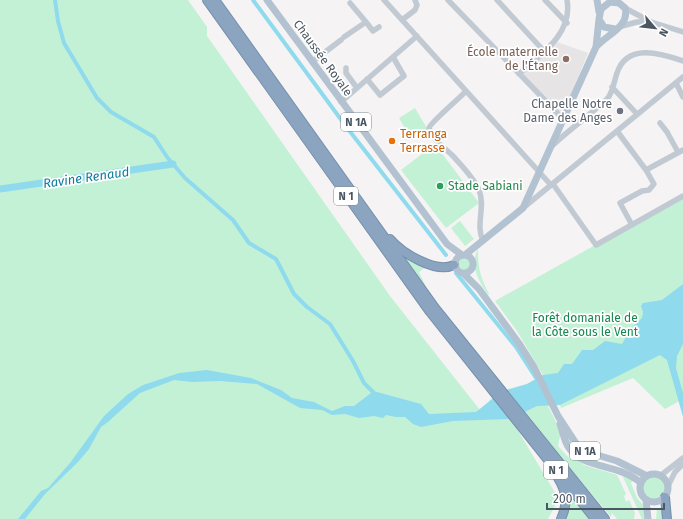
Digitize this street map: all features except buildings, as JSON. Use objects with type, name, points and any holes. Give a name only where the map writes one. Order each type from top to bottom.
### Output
[{"type":"highway","name":"N 1","points":[[207,0],[410,285],[458,349],[531,426],[605,519]]},
{"type":"highway","name":"N 1","points":[[215,0],[435,308],[494,386],[516,421],[595,519]]},
{"type":"highway","points":[[370,217],[397,247],[409,255],[437,266],[448,268],[455,263]]},
{"type":"highway","points":[[535,444],[565,492],[566,502],[561,519]]},
{"type":"highway","points":[[665,497],[667,519]]},
{"type":"main road","points":[[481,243],[472,259],[472,269],[464,274],[459,272],[455,263],[463,255],[481,243],[523,208],[553,145],[596,47],[599,15],[597,0]]},
{"type":"main road","name":"Chaussée Royale","points":[[269,1],[341,102],[447,244],[455,263]]},
{"type":"main road","points":[[596,47],[619,28],[626,18],[626,8],[617,2],[606,4],[599,15]]},
{"type":"main road","points":[[599,15],[604,27],[619,28]]},
{"type":"main road","name":"Chaussée Royale","points":[[447,244],[463,255]]},
{"type":"main road","points":[[463,255],[472,259]]},
{"type":"main road","name":"N 1A","points":[[472,269],[479,289]]},
{"type":"main road","name":"N 1A","points":[[464,274],[479,289],[534,367],[555,409],[567,444],[574,454],[590,463],[617,469],[632,476],[641,483]]},
{"type":"main road","name":"N 1A","points":[[558,416],[573,442],[582,450],[616,461],[647,476]]},
{"type":"main road","points":[[646,500],[656,502],[665,497],[668,486],[665,480],[660,476],[653,474],[647,476],[641,483],[640,491],[646,500],[648,519]]},
{"type":"main road","points":[[652,519],[656,502]]},
{"type":"street","points":[[384,0],[540,173],[552,184],[596,245],[683,196]]},
{"type":"street","points":[[402,20],[415,10],[417,5],[415,0]]},
{"type":"street","points":[[448,0],[563,122],[571,128]]},
{"type":"street","points":[[497,0],[544,51]]},
{"type":"street","points":[[546,0],[567,23]]},
{"type":"street","points":[[519,74],[562,34],[567,23],[567,0]]},
{"type":"street","points":[[350,1],[373,31],[379,27]]},
{"type":"street","points":[[626,8],[651,22],[683,32]]},
{"type":"street","points":[[312,62],[366,22]]},
{"type":"street","points":[[619,28],[637,22],[651,22]]},
{"type":"street","points":[[341,102],[417,36]]},
{"type":"street","points":[[553,145],[607,98],[619,68],[624,60],[631,55],[642,52],[652,52],[683,60]]},
{"type":"street","points":[[367,79],[380,95],[404,76],[393,57]]},
{"type":"street","points":[[346,68],[346,73],[356,88]]},
{"type":"street","points":[[523,208],[683,77]]},
{"type":"street","points":[[676,83],[683,98]]},
{"type":"street","points":[[612,87],[637,114]]},
{"type":"street","points":[[466,91],[449,110],[430,123],[429,128],[433,138],[453,156],[478,189],[482,202],[480,231],[481,243]]},
{"type":"street","points":[[646,170],[680,151],[660,123]]},
{"type":"street","points":[[617,131],[646,170],[654,184],[649,190],[642,191],[620,203],[632,225]]},
{"type":"street","points":[[660,476],[683,458]]},
{"type":"street","points":[[668,486],[674,472],[683,464]]},
{"type":"shaded area","points":[[557,42],[588,53],[562,117],[522,75]]},
{"type":"green space","name":"Forêt domaniale de la Côte sous le Vent","points":[[0,0],[188,0],[207,27],[207,36],[390,296],[480,410],[493,397],[508,389],[527,384],[543,375],[517,331],[495,301],[683,196],[683,399],[665,409],[633,378],[561,408],[560,405],[548,406],[561,432],[558,446],[569,458],[572,455],[584,465],[617,475],[626,494],[624,496],[626,502],[629,500],[635,513],[634,519],[617,519],[612,513],[611,517],[524,413],[511,419],[557,496],[556,504],[548,519],[0,519]]},
{"type":"green space","points":[[415,108],[428,130],[412,140],[399,118]]},
{"type":"green space","name":"Stade Sabiani","points":[[435,144],[479,203],[446,228],[401,170]]},
{"type":"green space","points":[[460,221],[474,239],[465,246],[451,228]]},
{"type":"green space","points":[[478,249],[480,272],[489,294],[488,295],[476,273],[474,261]]},
{"type":"green space","points":[[402,254],[427,266],[419,272],[426,287],[424,288],[401,256]]},
{"type":"green space","points":[[464,258],[468,260],[470,264],[468,268],[464,270],[460,268],[458,264],[460,260]]},
{"type":"green space","points":[[568,435],[598,458],[598,463],[576,454],[566,436]]},
{"type":"green space","points":[[624,476],[633,480],[631,483],[637,498],[644,506],[646,519],[642,519],[623,477]]},
{"type":"green space","points":[[654,476],[662,480],[666,488],[662,496],[654,500],[646,496],[642,488],[646,480]]},
{"type":"green space","points":[[570,492],[591,519],[565,519],[570,503]]},
{"type":"green space","points":[[664,507],[664,519],[656,519],[657,509]]},
{"type":"water","points":[[683,284],[683,344],[677,356],[676,368],[683,393],[683,417],[667,360],[660,355],[560,405],[537,406],[510,419],[453,421],[421,427],[413,424],[405,417],[386,415],[383,418],[374,416],[359,418],[345,414],[332,415],[322,410],[300,408],[257,384],[220,381],[192,382],[174,380],[140,393],[101,427],[89,449],[78,462],[45,494],[25,519],[18,519],[41,491],[48,488],[70,463],[104,416],[128,394],[143,385],[179,373],[207,370],[251,378],[281,390],[292,398],[314,402],[332,411],[345,406],[354,406],[371,393],[377,392],[421,404],[429,414],[476,412],[501,392],[527,384],[543,375],[558,373],[564,364],[572,364],[582,350],[593,350],[605,341],[622,344],[631,328],[642,318],[643,312],[641,306],[643,303],[662,300]]},
{"type":"waterway","points":[[55,0],[58,21],[64,43],[97,98],[111,112],[154,137],[167,157],[185,178],[233,220],[249,243],[276,259],[294,294],[307,307],[330,324],[353,361],[364,383],[376,395]]},
{"type":"waterway","points":[[253,0],[348,129],[446,255]]},
{"type":"waterway","name":"Ravine Renaud","points":[[0,189],[173,164]]},
{"type":"waterway","points":[[456,273],[516,347],[536,378]]},
{"type":"place","name":"École maternelle de l'Étang","points":[[566,59]]},
{"type":"place","name":"Chapelle Notre Dame des Anges","points":[[620,111]]},
{"type":"place","name":"Terranga Terrasse","points":[[392,141]]},
{"type":"place","name":"Stade Sabiani","points":[[440,186]]}]
